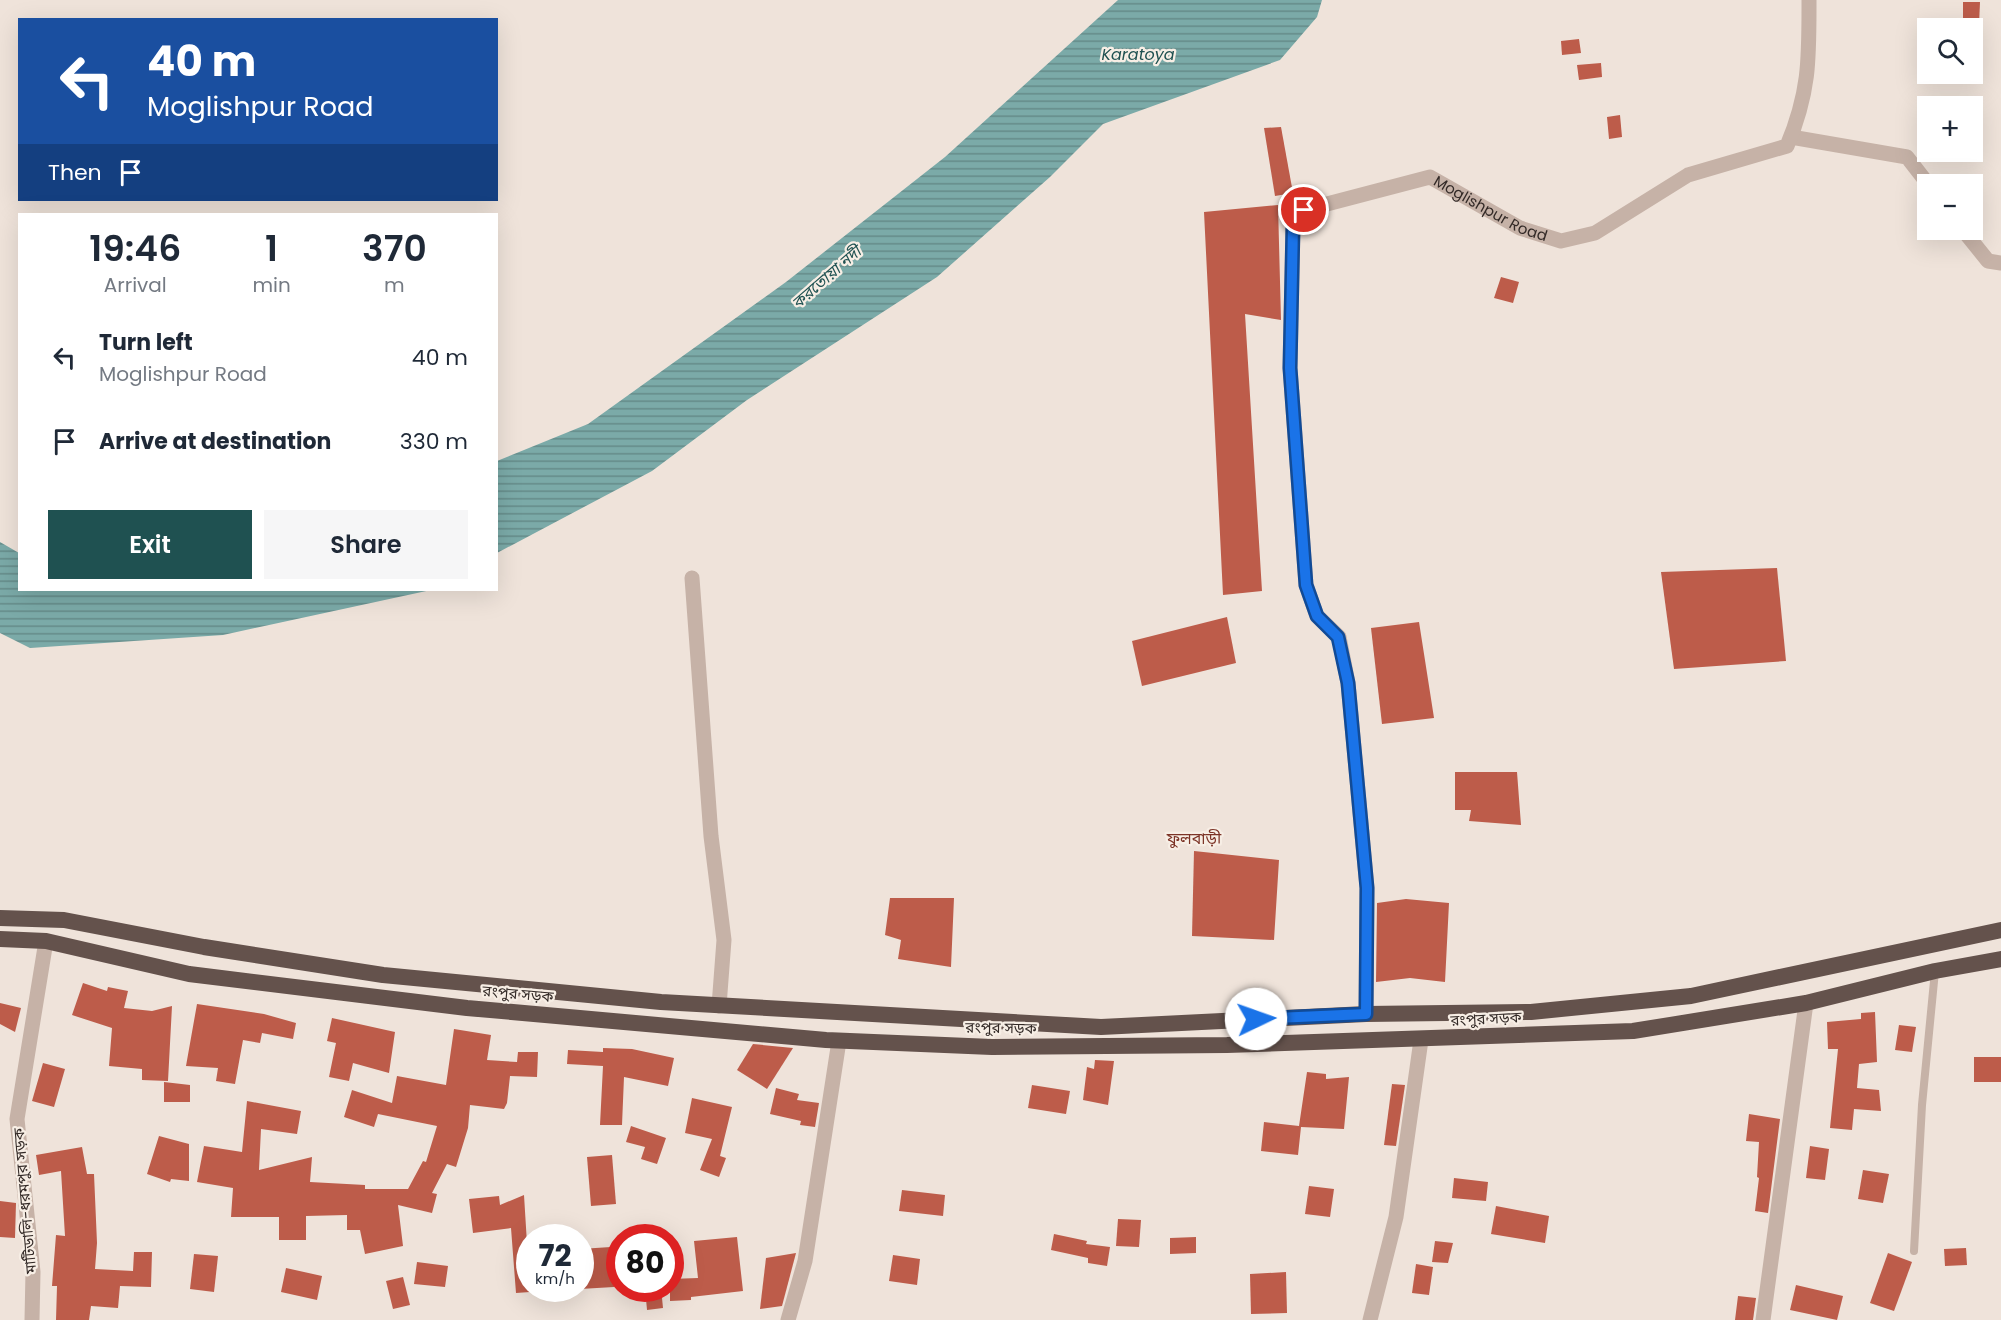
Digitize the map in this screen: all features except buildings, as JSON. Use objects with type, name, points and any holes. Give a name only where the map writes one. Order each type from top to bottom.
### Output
[{"type":"highway","name":"রংপুর সড়ক","points":[[0,918],[64,920],[204,946],[383,975],[719,1006],[1101,1027],[1366,1014],[1531,1012],[1691,996],[2001,930]]},
{"type":"highway","name":"রংপুর সড়ক","points":[[0,939],[46,941],[189,974],[467,1008],[839,1041],[1004,1047],[1422,1040],[1633,1031],[1806,1003],[1935,971],[2001,959]]},
{"type":"street","points":[[1809,0],[1809,72],[1799,118],[1791,137],[1906,157],[1920,174]]},
{"type":"street","name":"Moglishpur Road","points":[[1366,1014],[1367,888],[1348,683],[1338,637],[1317,616],[1306,585],[1290,368],[1293,226],[1304,210],[1430,177],[1520,228],[1561,241],[1595,233],[1688,175],[1787,146],[1791,137]]},
{"type":"street","points":[[1971,240],[1988,261],[2001,263]]},
{"type":"street","points":[[692,578],[711,836],[724,940],[719,1006]]},
{"type":"street","name":"মাটিডালি-ধরমপুর সড়ক","points":[[32,1320],[33,1272],[17,1119],[46,941]]},
{"type":"street","points":[[1763,1320],[1806,1003]]},
{"type":"street","points":[[1370,1320],[1395,1217],[1422,1040]]},
{"type":"street","points":[[788,1320],[805,1262],[839,1041]]},
{"type":"lane","points":[[1914,1251],[1922,1106],[1935,971]]},
{"type":"water","name":"Karatoya","points":[[1118,0],[1322,0],[1317,17],[1280,60],[1103,124],[1050,177],[937,277],[747,400],[652,471],[498,552],[498,461],[588,424],[786,282],[945,157]]},
{"type":"water","points":[[0,542],[18,552],[18,591],[426,591],[223,635],[30,648],[0,633]]},
{"type":"district","name":"ফুলবাড়ী","points":[[1194,838]]},
{"type":"route","points":[[1256,1019],[1366,1014],[1367,888],[1348,683],[1338,637],[1317,616],[1306,585],[1290,368],[1293,226],[1304,210]]},
{"type":"water label","name":"করতোয়া নদী","points":[[826,277]]}]
